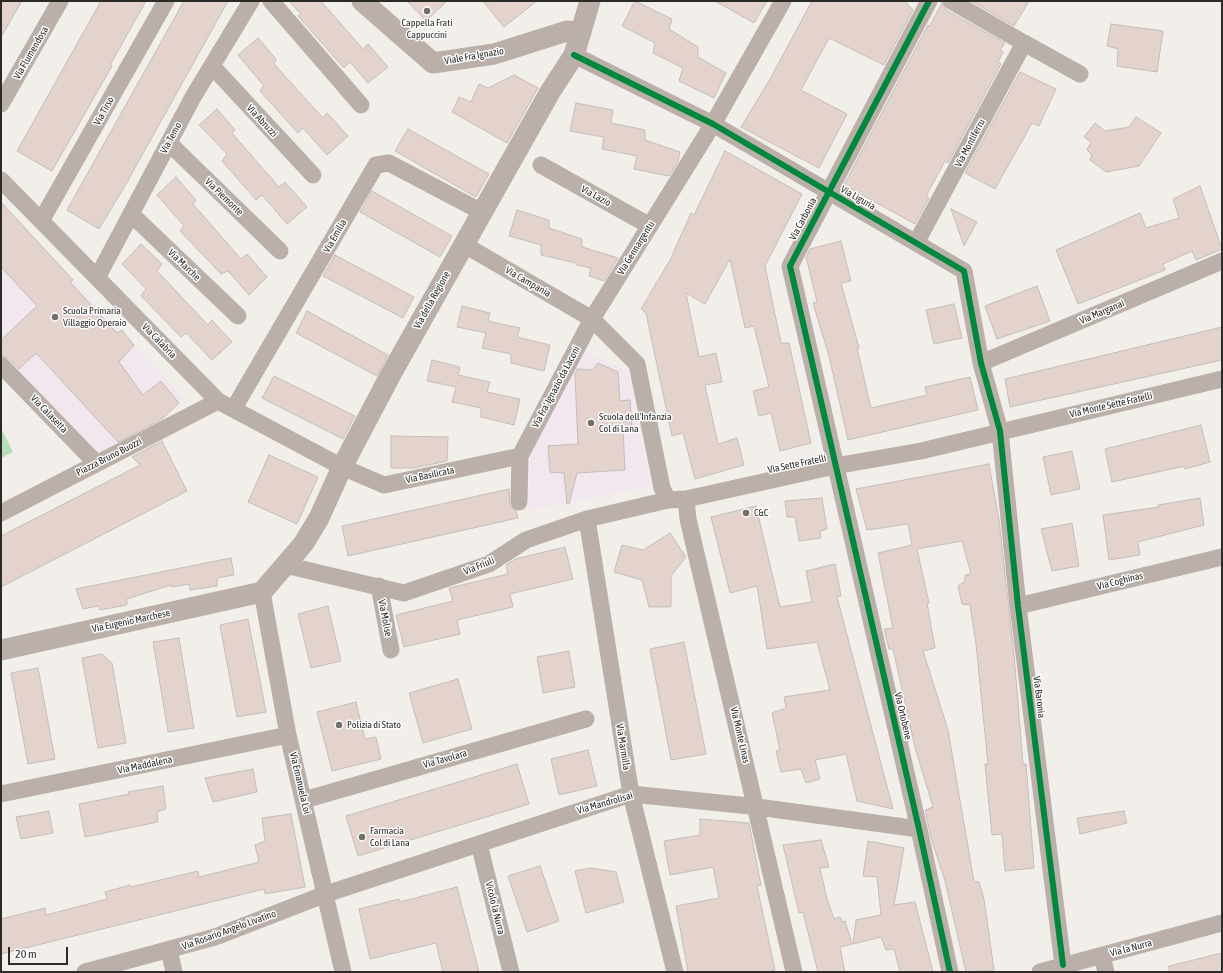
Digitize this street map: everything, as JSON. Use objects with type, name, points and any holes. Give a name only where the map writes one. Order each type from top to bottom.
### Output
[{"type":"street","name":"Via Flumendosa","points":[[1,104],[60,1]]},
{"type":"street","name":"Via Tirso","points":[[41,221],[166,1]]},
{"type":"street","name":"Via Temo","points":[[97,278],[169,143],[212,66],[251,1]]},
{"type":"street","points":[[271,1],[362,105]]},
{"type":"street","name":"Viale Fra Ignazio","points":[[362,1],[434,63],[494,54],[568,31],[581,33]]},
{"type":"street","name":"Via della Regione","points":[[262,592],[304,543],[319,518],[342,467],[463,244],[550,92],[574,55],[590,1]]},
{"type":"street","name":"Via Gennargentu","points":[[592,319],[713,124],[783,1]]},
{"type":"street","name":"Via Carbonia","points":[[836,466],[790,266],[929,1]]},
{"type":"street","points":[[951,1],[1080,74]]},
{"type":"street","name":"Via Montiferru","points":[[916,243],[1024,43]]},
{"type":"street","name":"Via Liguria","points":[[574,55],[713,124],[964,272],[981,363],[1000,431]]},
{"type":"street","name":"Via Abruzzi","points":[[212,66],[313,175]]},
{"type":"street","name":"Via Piemonte","points":[[169,143],[280,251]]},
{"type":"street","name":"Via Emilia","points":[[234,408],[376,165],[389,163],[482,212]]},
{"type":"street","name":"Via Lazio","points":[[542,165],[650,226]]},
{"type":"street","name":"Via Calabria","points":[[1,180],[218,401],[234,408],[342,467]]},
{"type":"street","name":"Via Marche","points":[[131,214],[238,316]]},
{"type":"street","name":"Via Campania","points":[[463,244],[592,319]]},
{"type":"street","name":"Via Marganai","points":[[981,363],[1222,261]]},
{"type":"street","points":[[592,319],[637,364],[662,488],[668,500]]},
{"type":"street","name":"Via Fra' Ignazio da Laconi","points":[[520,456],[592,319]]},
{"type":"street","name":"Via Calasetta","points":[[1,365],[96,463]]},
{"type":"street","name":"Via Monte Sette Fratelli","points":[[1000,431],[1222,378]]},
{"type":"street","name":"Piazza Bruno Buozzi","points":[[1,513],[218,401]]},
{"type":"street","name":"Via Sette Fratelli","points":[[668,500],[686,499],[836,466],[922,451],[1000,431]]},
{"type":"street","name":"Via Baronia","points":[[1000,431],[1018,606],[1063,965]]},
{"type":"street","points":[[519,502],[520,456]]},
{"type":"street","name":"Via Basilicata","points":[[342,467],[384,485],[520,456]]},
{"type":"street","name":"Via Ortobene","points":[[836,466],[950,972]]},
{"type":"street","name":"Via Monte Linas","points":[[686,499],[688,519],[757,807],[794,972]]},
{"type":"street","name":"Via Friuli","points":[[285,565],[404,593],[489,564],[526,540],[587,519],[668,500]]},
{"type":"street","name":"Via Marmilla","points":[[587,519],[631,794],[675,972]]},
{"type":"street","name":"Via Coghinas","points":[[1018,606],[1222,557]]},
{"type":"street","name":"Via Molise","points":[[379,586],[391,650]]},
{"type":"street","name":"Via Eugenio Marchese","points":[[1,650],[262,592]]},
{"type":"street","name":"Via Emanuela Loi","points":[[262,592],[288,735],[343,972]]},
{"type":"street","name":"Via Tavolara","points":[[304,800],[586,719]]},
{"type":"street","name":"Via Maddalena","points":[[1,794],[288,735]]},
{"type":"street","name":"Via Mandrolisai","points":[[326,894],[631,794],[757,807],[919,830]]},
{"type":"street","name":"Vicolo la Nurra","points":[[479,844],[511,972]]},
{"type":"street","name":"Via Rosario Angelo Livatino","points":[[85,972],[215,937],[326,894]]},
{"type":"street","name":"Via la Nurra","points":[[1040,972],[1222,923]]},
{"type":"street","points":[[169,950],[174,972]]},
{"type":"street","points":[[1102,956],[1106,972]]},
{"type":"shaded area","name":"Scuola Primaria Villaggio Operaio","points":[[1,212],[73,280],[184,398],[151,429],[122,446],[96,454],[1,355]]},
{"type":"shaded area","name":"Scuola dell'Infanzia Col di Lana","points":[[585,352],[628,371],[651,486],[528,510],[531,451],[557,395]]},
{"type":"green space","points":[[1,428],[13,452],[1,458]]},
{"type":"building","points":[[1,1],[22,1],[1,37]]},
{"type":"building","points":[[101,1],[146,1],[110,65],[112,66],[52,171],[17,151]]},
{"type":"building","points":[[184,1],[228,1],[126,184],[99,229],[67,210]]},
{"type":"building","points":[[289,1],[321,1],[363,49],[368,44],[388,67],[368,83],[350,62],[344,68],[298,16],[301,14]]},
{"type":"building","name":"Cappella Frati Cappuccini","points":[[407,1],[447,1],[426,21]]},
{"type":"building","points":[[483,1],[537,1],[504,27]]},
{"type":"building","points":[[635,1],[672,19],[669,29],[698,47],[698,57],[726,73],[714,98],[679,81],[683,68],[653,53],[655,43],[622,26]]},
{"type":"building","points":[[715,1],[767,1],[754,23]]},
{"type":"building","points":[[812,1],[905,1],[913,10],[884,65],[829,38],[801,90],[847,114],[819,168],[741,127],[770,79]]},
{"type":"building","points":[[971,1],[1029,1],[1014,26]]},
{"type":"building","points":[[942,3],[946,10],[1005,43],[1000,50],[1003,52],[998,62],[1001,64],[948,163],[945,161],[926,196],[929,198],[915,224],[844,185],[928,25],[929,27]]},
{"type":"building","points":[[1111,24],[1163,31],[1157,72],[1117,66],[1118,49],[1107,46]]},
{"type":"building","points":[[258,38],[276,59],[274,64],[323,118],[327,113],[348,136],[327,155],[303,128],[298,133],[260,91],[264,86],[238,55]]},
{"type":"building","points":[[1020,72],[1056,89],[1039,126],[1032,123],[995,189],[965,173]]},
{"type":"building","points":[[514,75],[538,88],[507,143],[452,112],[459,97],[471,102],[479,84],[488,88]]},
{"type":"building","points":[[576,103],[613,110],[611,123],[645,130],[645,140],[680,152],[678,162],[669,176],[634,169],[637,156],[602,149],[604,137],[570,131]]},
{"type":"building","points":[[217,109],[235,130],[232,133],[279,187],[285,182],[307,207],[287,224],[262,195],[256,200],[222,161],[227,154],[199,125]]},
{"type":"building","points":[[1136,117],[1161,133],[1139,166],[1106,172],[1090,160],[1092,155],[1087,150],[1091,142],[1084,137],[1095,123],[1105,131],[1129,127]]},
{"type":"building","points":[[408,129],[489,174],[476,197],[395,151]]},
{"type":"building","points":[[725,151],[802,194],[765,266],[781,343],[789,343],[811,443],[780,451],[771,413],[759,416],[753,391],[769,387],[754,326],[745,328],[730,259],[705,304],[686,293],[699,357],[716,353],[722,382],[705,385],[718,444],[737,438],[744,465],[695,479],[683,433],[672,436],[646,313],[641,309],[670,260],[691,213],[694,215]]},
{"type":"building","points":[[176,177],[196,200],[193,204],[241,259],[247,254],[267,277],[249,295],[228,271],[221,274],[180,231],[184,226],[157,195]]},
{"type":"building","points":[[1200,186],[1222,249],[1196,260],[1192,251],[1163,264],[1165,270],[1078,304],[1056,250],[1140,213],[1146,228],[1179,218],[1173,199]]},
{"type":"building","points":[[372,191],[452,236],[440,257],[360,212]]},
{"type":"building","name":"Scuola Primaria Villaggio Operaio","points":[[1,202],[73,280],[70,282],[117,333],[122,330],[134,345],[119,362],[143,395],[161,381],[179,403],[162,419],[118,442],[36,353],[19,369],[8,358],[1,355],[1,340],[37,306],[1,267]]},
{"type":"building","points":[[951,209],[977,222],[964,246]]},
{"type":"building","points":[[517,210],[549,220],[549,228],[582,239],[582,247],[618,258],[604,281],[589,276],[591,268],[541,255],[541,245],[509,236]]},
{"type":"building","points":[[841,241],[851,281],[841,283],[859,348],[857,348],[871,408],[927,395],[925,387],[970,377],[978,410],[848,440],[829,356],[813,303],[817,302],[806,257],[810,249]]},
{"type":"building","points":[[141,244],[162,264],[157,271],[208,325],[212,320],[232,342],[212,360],[186,333],[181,337],[141,296],[146,289],[122,264]]},
{"type":"building","points":[[335,255],[414,297],[403,318],[323,276]]},
{"type":"building","points":[[1037,286],[1050,321],[997,339],[985,306]]},
{"type":"building","points":[[954,304],[962,338],[934,344],[926,310]]},
{"type":"building","points":[[462,306],[490,313],[488,321],[520,328],[517,337],[550,345],[544,371],[511,363],[511,354],[482,348],[486,333],[457,327]]},
{"type":"building","points":[[307,311],[388,355],[377,376],[296,333]]},
{"type":"building","points":[[1222,327],[1222,360],[1010,407],[1005,379]]},
{"type":"building","points":[[432,360],[460,367],[458,375],[490,382],[487,392],[520,399],[514,425],[481,417],[481,408],[452,402],[456,387],[427,381]]},
{"type":"building","points":[[598,363],[618,372],[620,401],[630,400],[632,430],[623,431],[625,470],[577,473],[569,504],[567,504],[564,473],[550,472],[548,446],[578,444],[575,374],[577,369],[593,370]]},
{"type":"building","points":[[274,376],[355,416],[343,439],[262,398]]},
{"type":"building","points":[[1201,425],[1210,462],[1185,469],[1185,466],[1112,482],[1105,449]]},
{"type":"building","points":[[391,436],[448,437],[447,461],[414,468],[391,468]]},
{"type":"building","points":[[162,441],[187,491],[1,587],[1,536],[140,465],[132,457]]},
{"type":"building","points":[[1072,451],[1080,489],[1051,495],[1043,457]]},
{"type":"building","points":[[269,455],[318,477],[297,524],[248,502]]},
{"type":"building","points":[[989,464],[999,520],[1014,654],[1023,764],[1026,764],[1034,868],[1005,871],[1002,834],[992,835],[985,764],[988,764],[976,644],[970,605],[962,604],[958,586],[965,581],[965,575],[971,574],[962,541],[917,549],[929,603],[927,603],[935,648],[923,651],[948,730],[974,882],[979,882],[984,899],[994,970],[966,972],[945,881],[931,838],[925,810],[933,807],[915,747],[893,649],[889,649],[884,629],[893,628],[878,553],[912,545],[908,524],[867,530],[856,489]]},
{"type":"building","points":[[509,489],[510,506],[516,511],[518,518],[348,556],[342,526]]},
{"type":"building","points":[[822,498],[827,529],[820,531],[821,538],[799,541],[795,517],[787,517],[785,501]]},
{"type":"building","points":[[1200,498],[1204,525],[1138,542],[1140,555],[1109,560],[1103,515],[1159,507],[1158,505]]},
{"type":"building","points":[[756,506],[780,607],[812,602],[806,571],[835,564],[841,596],[837,597],[893,809],[857,801],[846,754],[815,760],[820,779],[806,783],[801,769],[781,772],[776,751],[780,750],[772,713],[786,708],[784,697],[830,690],[817,642],[767,649],[757,586],[730,593],[711,517]]},
{"type":"building","points":[[1072,523],[1079,566],[1052,571],[1041,529]]},
{"type":"building","points":[[670,533],[686,557],[671,576],[671,607],[649,607],[642,580],[614,572],[622,545],[643,550]]},
{"type":"building","points":[[565,547],[573,579],[510,594],[513,607],[457,620],[460,634],[404,647],[396,615],[453,601],[449,588],[508,574],[506,565],[515,559]]},
{"type":"building","points":[[231,558],[234,575],[217,578],[217,586],[190,590],[189,584],[172,587],[171,585],[127,599],[127,605],[100,610],[98,606],[83,609],[76,589]]},
{"type":"building","points":[[328,606],[341,661],[311,668],[298,614]]},
{"type":"building","points":[[248,619],[266,712],[237,717],[220,625]]},
{"type":"building","points":[[179,638],[194,728],[168,732],[153,642]]},
{"type":"building","points":[[684,642],[706,754],[671,760],[650,649]]},
{"type":"building","points":[[569,651],[575,687],[543,693],[537,657]]},
{"type":"building","points":[[102,654],[112,663],[126,743],[98,748],[82,658]]},
{"type":"building","points":[[38,668],[55,759],[28,764],[11,673]]},
{"type":"building","points":[[458,679],[472,729],[423,743],[409,693]]},
{"type":"building","points":[[356,702],[365,739],[376,737],[381,759],[332,771],[317,712]]},
{"type":"building","points":[[588,750],[597,786],[559,795],[551,759]]},
{"type":"building","points":[[517,764],[529,804],[358,856],[346,816]]},
{"type":"building","points":[[253,769],[257,792],[213,802],[205,778]]},
{"type":"building","points":[[163,786],[166,809],[157,812],[158,822],[85,837],[79,804],[129,794],[128,792]]},
{"type":"building","points":[[49,811],[53,833],[21,839],[16,817]]},
{"type":"building","points":[[1124,811],[1127,823],[1080,834],[1077,818]]},
{"type":"building","points":[[291,814],[305,887],[265,894],[264,889],[1,954],[1,919],[45,908],[46,915],[107,899],[105,892],[130,885],[131,887],[198,871],[199,877],[259,862],[255,845],[265,841],[262,818]]},
{"type":"building","points":[[700,819],[749,823],[761,885],[757,886],[775,970],[765,972],[688,972],[676,906],[719,898],[713,867],[670,875],[664,841],[700,835]]},
{"type":"building","points":[[821,840],[829,867],[820,868],[827,899],[834,919],[840,917],[842,922],[845,921],[852,944],[840,947],[845,972],[818,972],[803,912],[799,913],[783,845]]},
{"type":"building","points":[[868,841],[904,848],[894,905],[915,902],[933,972],[900,972],[894,949],[886,950],[881,937],[853,944],[856,920],[881,915],[877,877],[863,876]]},
{"type":"building","points":[[540,866],[559,921],[527,932],[508,876]]},
{"type":"building","points":[[591,868],[616,872],[624,902],[586,913],[575,871]]},
{"type":"building","points":[[457,887],[479,972],[443,972],[436,943],[370,959],[359,909],[399,899],[400,902]]},
{"type":"building","points":[[1222,953],[1222,972],[1169,972],[1169,966]]},
{"type":"cycle path","points":[[929,1],[790,266],[919,829],[950,972]]},
{"type":"cycle path","points":[[574,55],[713,124],[964,271],[981,363],[1000,431],[1018,606],[1063,965]]},
{"type":"place","name":"Cappella Frati Cappuccini","points":[[427,11]]},
{"type":"place","name":"Scuola Primaria Villaggio Operaio","points":[[55,317]]},
{"type":"place","name":"Scuola dell'Infanzia Col di Lana","points":[[591,423]]},
{"type":"place","name":"C&C","points":[[746,513]]},
{"type":"place","name":"Polizia di Stato","points":[[339,725]]},
{"type":"place","name":"Farmacia Col di Lana","points":[[362,837]]}]
